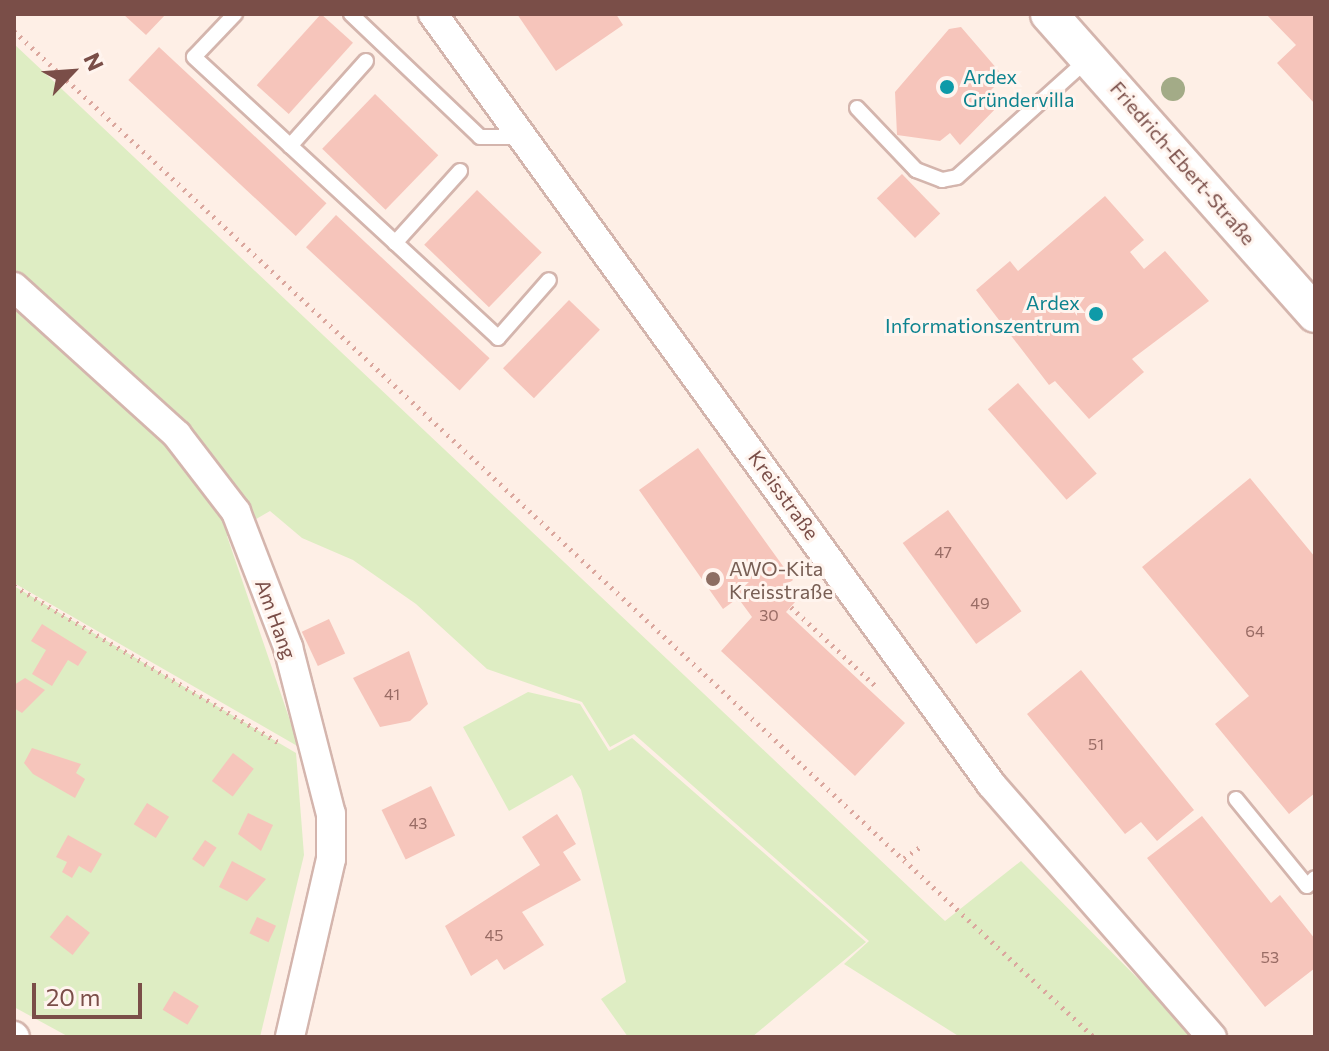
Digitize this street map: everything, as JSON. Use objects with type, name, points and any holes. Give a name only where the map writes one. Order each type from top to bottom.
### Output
[{"type":"street","name":"Kreisstraße","points":[[433,14],[991,784],[1212,1037]]},
{"type":"street","name":"Friedrich-Ebert-Straße","points":[[1061,18],[1089,57],[1315,314]]},
{"type":"street","name":"Am Hang","points":[[14,287],[177,435],[236,512],[323,765],[331,859],[290,1037]]},
{"type":"lane","points":[[235,14],[194,57],[498,338],[549,280]]},
{"type":"lane","points":[[351,14],[480,137],[521,137]]},
{"type":"lane","points":[[857,108],[916,170],[942,180],[957,177],[1089,57]]},
{"type":"lane","points":[[290,146],[366,61]]},
{"type":"lane","points":[[395,243],[460,171]]},
{"type":"lane","points":[[1236,799],[1312,887]]},
{"type":"path","points":[[14,31],[1094,1037]]},
{"type":"path","points":[[14,586],[323,765]]},
{"type":"path","points":[[791,607],[887,696]]},
{"type":"path","points":[[904,858],[923,845]]},
{"type":"green space","points":[[14,44],[945,921],[1021,861],[1196,1037],[960,1037],[844,964],[869,941],[634,734],[610,747],[582,702],[487,669],[416,604],[353,560],[302,538],[270,511],[227,536],[299,747],[14,583]]},
{"type":"green space","points":[[14,586],[296,753],[304,855],[260,1037],[69,1037],[14,1007]]},
{"type":"green space","points":[[528,692],[580,704],[609,751],[632,738],[866,942],[752,1037],[628,1037],[601,999],[626,982],[581,790],[572,775],[509,811],[463,727]]},
{"type":"building","points":[[123,14],[166,14],[146,35]]},
{"type":"building","points":[[321,14],[353,43],[289,114],[257,85]]},
{"type":"building","points":[[517,14],[616,14],[623,25],[556,71]]},
{"type":"building","points":[[1266,14],[1315,14],[1315,104],[1277,63],[1296,45]]},
{"type":"building","name":"Ardex Gründervilla","points":[[961,27],[1004,77],[991,90],[1003,101],[960,145],[950,133],[940,141],[897,135],[895,92],[949,29]]},
{"type":"building","points":[[159,47],[326,203],[296,236],[128,80]]},
{"type":"building","points":[[375,94],[438,155],[386,210],[322,149]]},
{"type":"building","points":[[902,174],[940,214],[915,238],[877,198]]},
{"type":"building","points":[[477,190],[542,253],[489,307],[424,245]]},
{"type":"building","name":"Ardex Informationszentrum","points":[[1105,196],[1144,240],[1130,252],[1144,269],[1165,251],[1209,301],[1132,359],[1144,372],[1089,419],[1055,381],[1049,385],[976,290],[1010,261],[1018,271]]},
{"type":"building","points":[[336,215],[490,358],[460,390],[306,247]]},
{"type":"building","points":[[569,300],[600,330],[534,398],[503,368]]},
{"type":"building","points":[[1018,383],[1097,474],[1067,500],[988,409]]},
{"type":"building","points":[[698,448],[793,580],[786,585],[796,601],[786,612],[905,723],[855,776],[721,651],[752,617],[738,598],[723,609],[639,490]]},
{"type":"building","points":[[1250,478],[1315,557],[1315,793],[1289,814],[1215,724],[1249,696],[1142,567]]},
{"type":"building","points":[[948,510],[1021,611],[976,644],[903,543]]},
{"type":"building","points":[[329,619],[345,653],[318,666],[302,632]]},
{"type":"building","points":[[42,624],[87,652],[78,666],[68,660],[52,686],[32,674],[46,650],[31,641]]},
{"type":"building","points":[[409,651],[428,704],[410,721],[380,727],[353,678]]},
{"type":"building","points":[[1081,670],[1194,810],[1157,841],[1141,822],[1125,834],[1027,714]]},
{"type":"building","points":[[25,678],[45,690],[22,713],[14,708],[14,685]]},
{"type":"building","points":[[32,748],[81,764],[76,773],[85,779],[75,798],[33,774],[24,763]]},
{"type":"building","points":[[233,753],[254,769],[233,797],[212,781]]},
{"type":"building","points":[[431,786],[455,835],[406,860],[382,810]]},
{"type":"building","points":[[147,803],[169,817],[156,838],[134,824]]},
{"type":"building","points":[[248,813],[273,825],[261,851],[238,834]]},
{"type":"building","points":[[557,814],[576,844],[563,852],[581,880],[522,912],[544,945],[504,970],[497,959],[471,976],[445,926],[540,865],[522,837]]},
{"type":"building","points":[[1202,816],[1271,903],[1280,895],[1315,939],[1315,968],[1265,1007],[1147,858]]},
{"type":"building","points":[[68,835],[102,854],[91,873],[79,866],[72,878],[62,872],[67,862],[56,857]]},
{"type":"building","points":[[205,840],[217,848],[204,867],[192,859]]},
{"type":"building","points":[[232,861],[266,879],[247,901],[219,887]]},
{"type":"building","points":[[67,915],[90,933],[73,955],[50,937]]},
{"type":"building","points":[[257,917],[276,926],[268,942],[249,933]]},
{"type":"building","points":[[174,991],[199,1006],[188,1025],[163,1010]]},
{"type":"place","name":"Ardex Gründervilla","points":[[947,87]]},
{"type":"place","name":"Ardex Informationszentrum","points":[[1096,314]]},
{"type":"place","name":"AWO-Kita Kreisstraße","points":[[713,579]]}]
